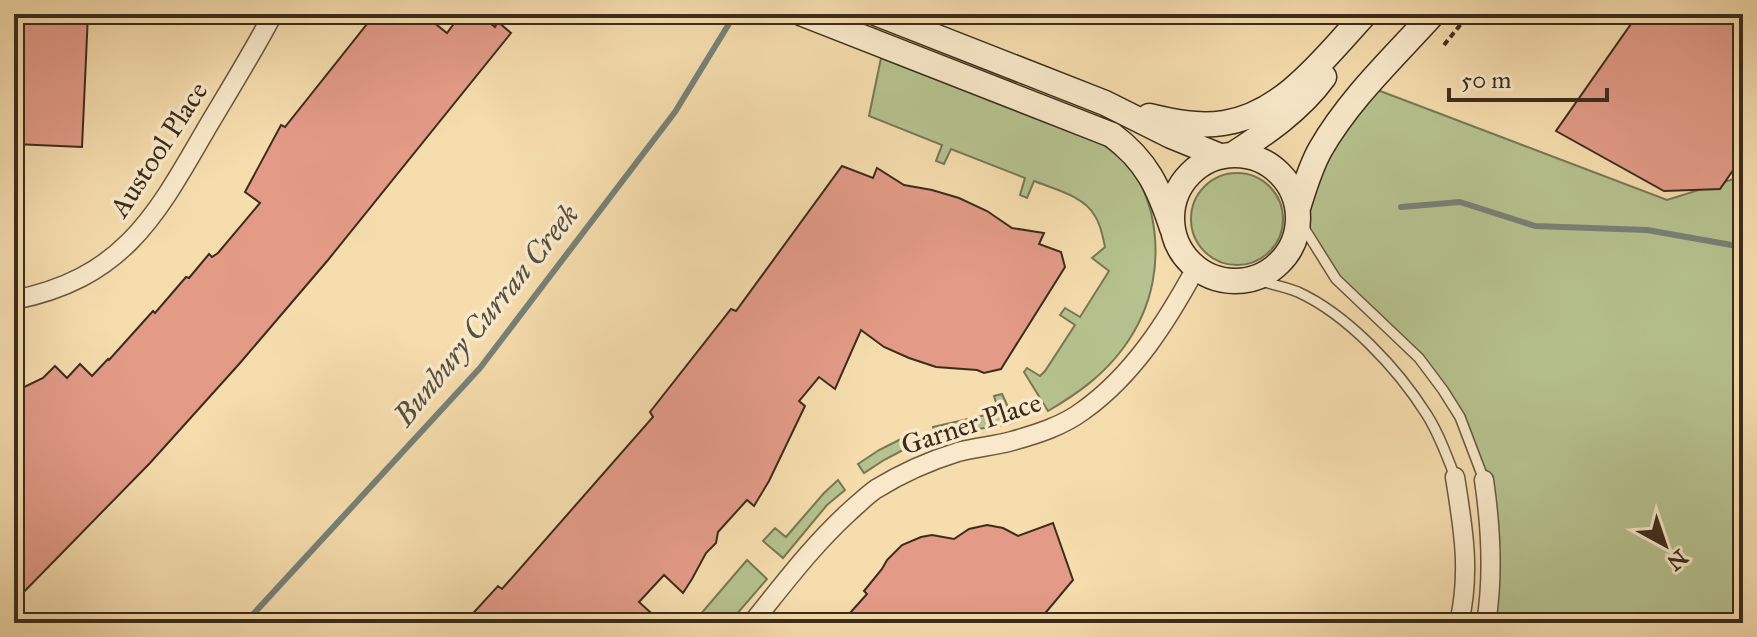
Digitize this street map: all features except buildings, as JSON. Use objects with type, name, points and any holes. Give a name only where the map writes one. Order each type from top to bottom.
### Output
[{"type":"main road","points":[[803,14],[1112,135],[1141,160],[1154,181],[1180,250],[1196,268],[1228,281],[1251,279],[1281,262],[1294,242],[1307,180],[1320,150],[1367,86],[1433,14]]},
{"type":"main road","points":[[1172,228],[1173,205],[1182,183],[1199,166],[1226,155],[1277,125],[1301,104],[1368,14]]},
{"type":"main road","points":[[1105,103],[1175,122],[1226,123],[1250,115],[1275,102],[1297,85],[1368,14]]},
{"type":"main road","points":[[887,18],[1105,103],[1171,136],[1226,155],[1255,158],[1275,169],[1290,186],[1298,214]]},
{"type":"street","name":"Austool Place","points":[[14,300],[42,294],[93,271],[120,251],[149,222],[177,181],[273,14]]},
{"type":"street","name":"Garner Place","points":[[752,623],[836,525],[873,491],[918,466],[960,452],[1008,443],[1047,430],[1082,412],[1112,388],[1138,359],[1196,268]]},
{"type":"street","points":[[1455,477],[1466,545],[1459,623]]},
{"type":"street","points":[[1484,480],[1491,530],[1486,623]]},
{"type":"lane","points":[[1298,214],[1336,279],[1419,358],[1443,390],[1460,417],[1484,480]]},
{"type":"lane","points":[[1251,279],[1300,293],[1355,331],[1383,359],[1428,416],[1455,477]]},
{"type":"path","points":[[1444,45],[1469,14]]},
{"type":"green space","points":[[881,58],[1101,143],[1127,164],[1142,186],[1151,212],[1156,248],[1152,282],[1142,316],[1124,347],[1108,366],[1080,391],[1048,411],[1024,372],[1027,368],[1040,376],[1045,371],[1075,325],[1060,315],[1065,308],[1080,317],[1109,271],[1092,258],[1105,247],[1097,220],[1090,209],[1076,198],[1034,181],[1027,198],[1020,195],[1025,178],[951,149],[944,164],[936,161],[942,145],[869,116]]},
{"type":"green space","points":[[1367,86],[1667,200],[1743,176],[1743,623],[1486,623],[1491,530],[1471,444],[1419,358],[1336,279],[1299,220],[1307,180]]},
{"type":"green space","points":[[1237,173],[1255,176],[1270,186],[1280,201],[1283,219],[1280,237],[1270,252],[1255,262],[1237,265],[1219,262],[1204,252],[1194,237],[1191,219],[1194,201],[1204,186],[1219,176]]},
{"type":"green space","points":[[1002,394],[1015,422],[937,438],[933,427],[999,412],[994,396]]},
{"type":"green space","points":[[901,439],[905,449],[864,473],[858,464]]},
{"type":"green space","points":[[838,480],[845,490],[827,505],[783,558],[763,541],[775,528],[786,537]]},
{"type":"green space","points":[[747,560],[767,579],[729,623],[693,623]]},
{"type":"waterway","name":"Bunbury Curran Creek","points":[[245,623],[480,368],[675,112],[735,14]]},
{"type":"waterway","points":[[1401,207],[1460,202],[1535,226],[1647,230],[1743,247]]}]
